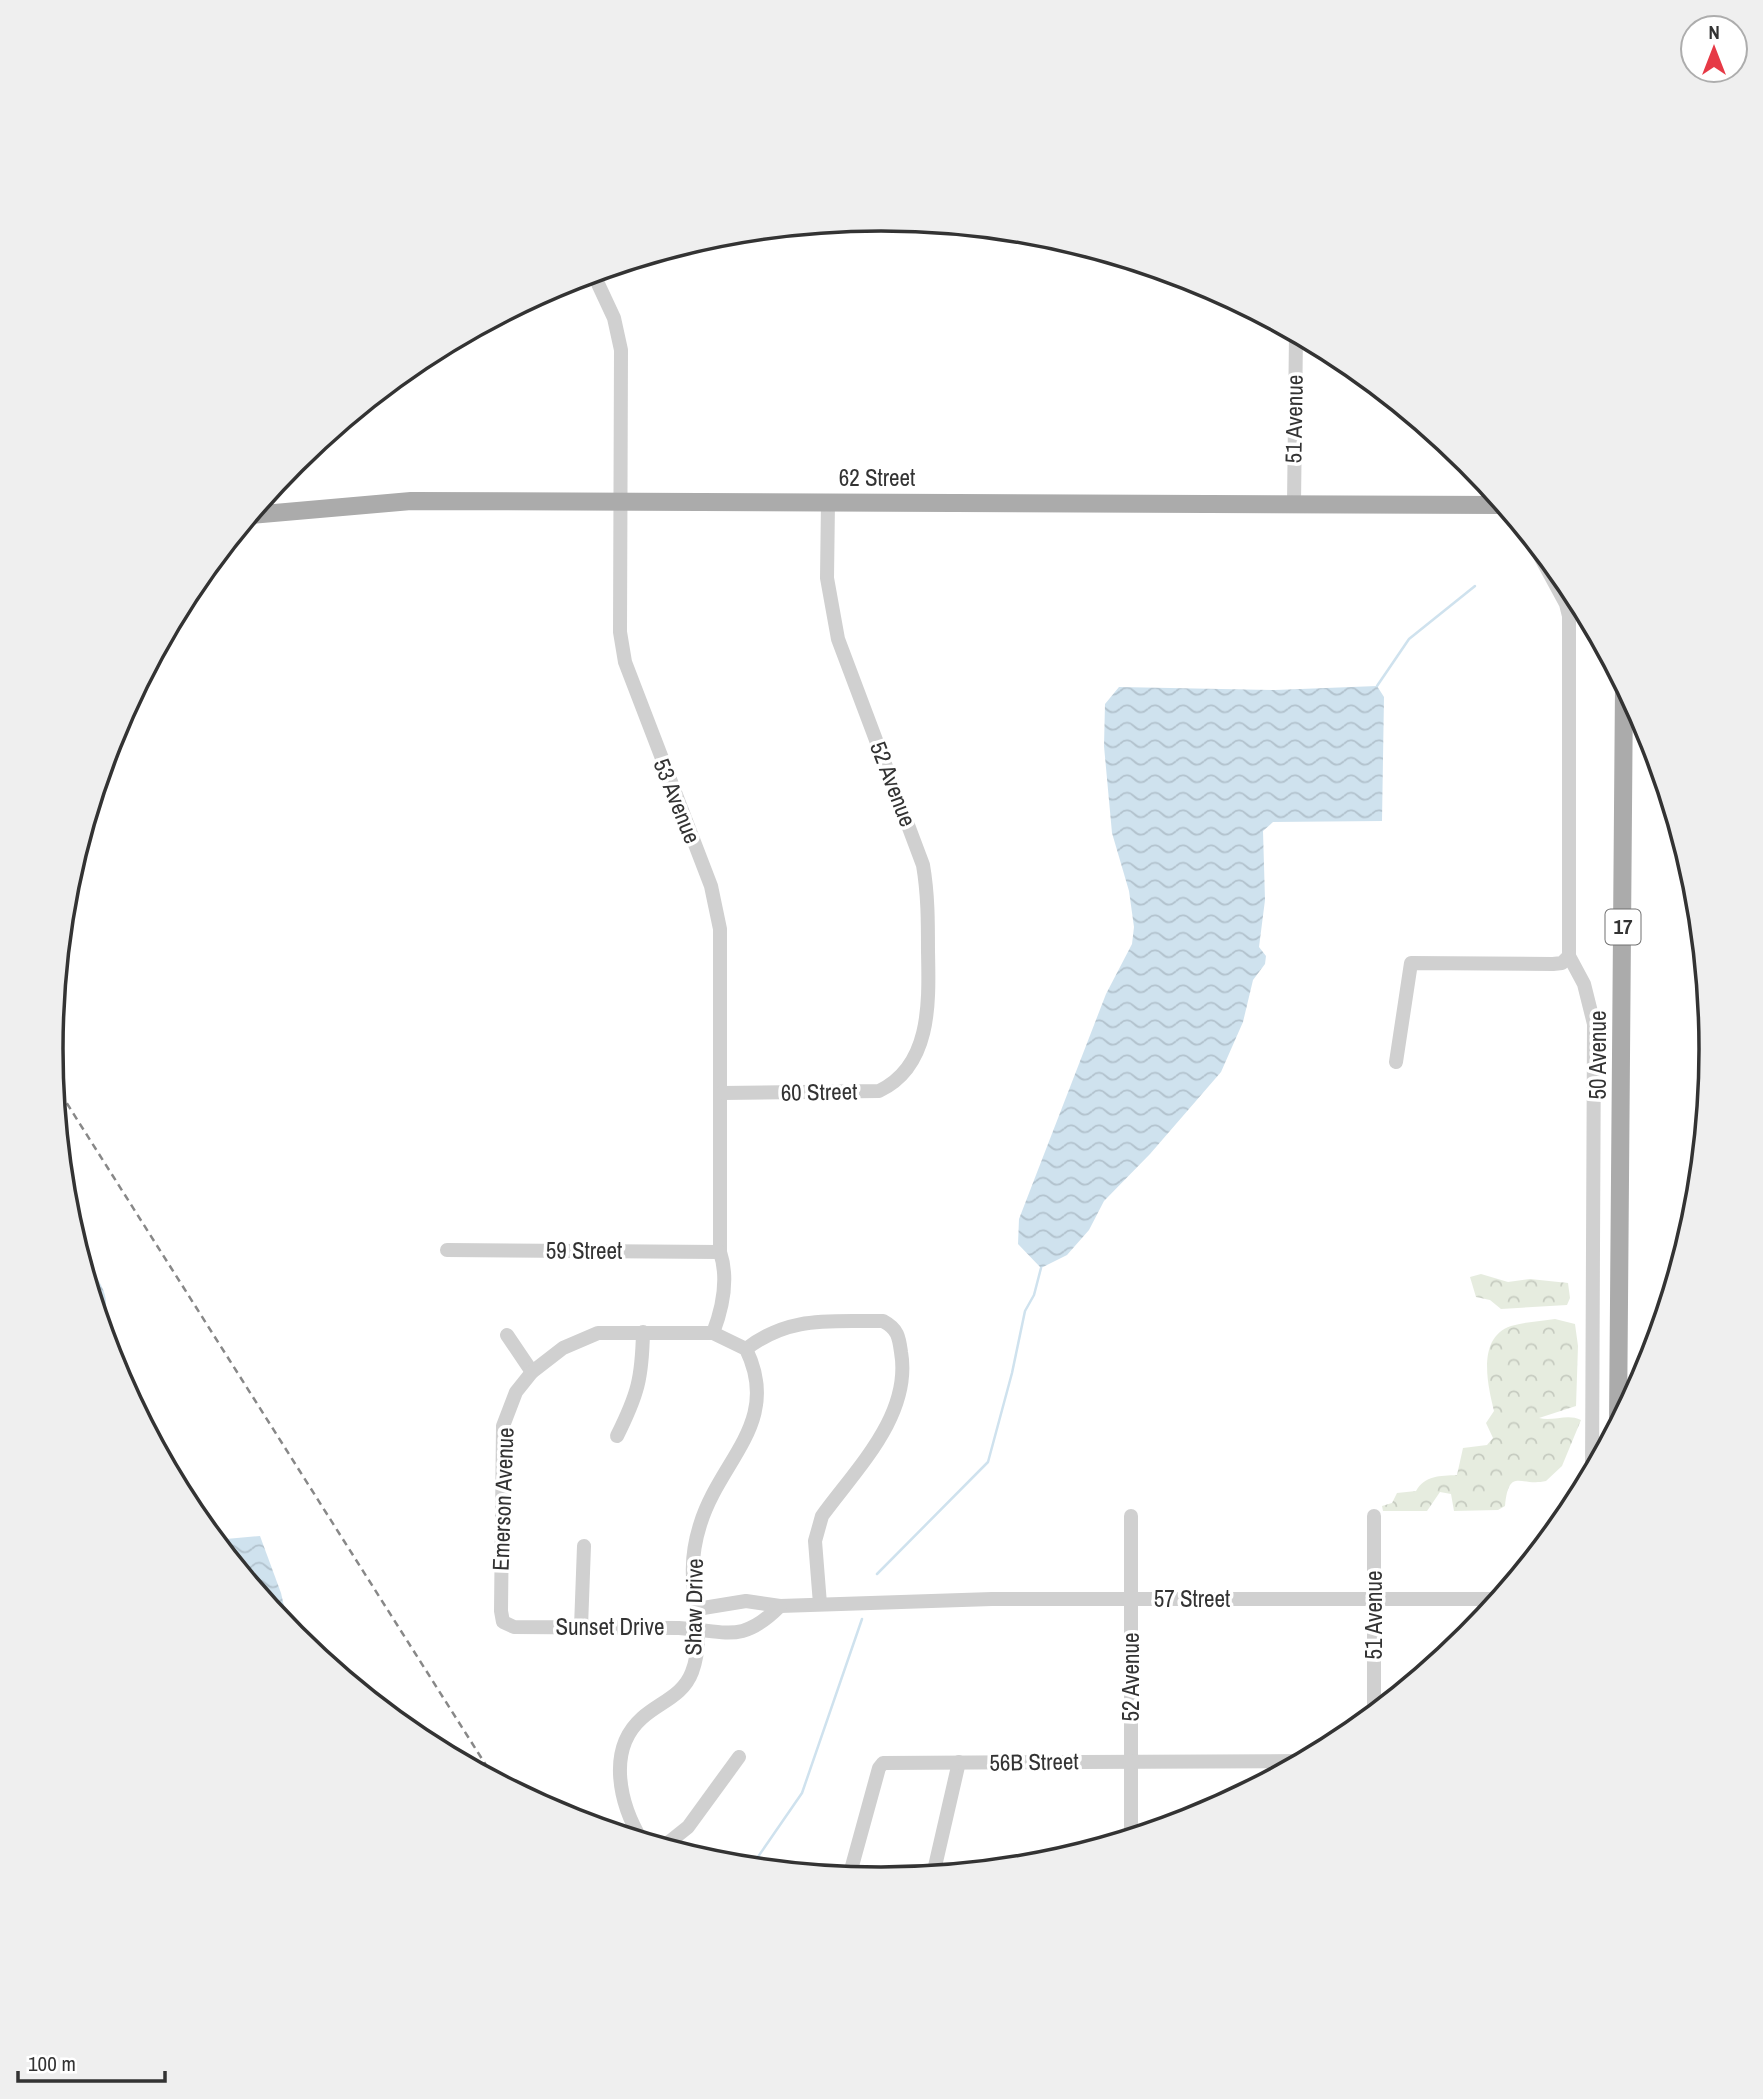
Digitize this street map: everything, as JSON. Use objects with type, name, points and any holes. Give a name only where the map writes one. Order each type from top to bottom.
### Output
[{"type":"main road","name":"62 Street","points":[[263,514],[400,501],[1492,505]]},
{"type":"main road","name":"50 Avenue","points":[[1618,1407],[1625,707]]},
{"type":"street","name":"53 Avenue","points":[[597,282],[614,318],[621,350],[620,632],[625,662],[716,902],[721,963],[720,1252],[725,1267],[724,1293],[713,1334]]},
{"type":"street","name":"51 Avenue","points":[[1294,504],[1296,344]]},
{"type":"street","name":"52 Avenue","points":[[828,502],[827,578],[838,639],[917,845],[928,896],[927,1019],[908,1067]]},
{"type":"street","points":[[1558,590],[1569,616],[1569,956],[1584,984],[1594,1024],[1592,1455]]},
{"type":"street","points":[[1396,1062],[1410,963],[1553,964],[1562,963],[1569,956]]},
{"type":"street","name":"60 Street","points":[[722,1093],[879,1091],[893,1084],[908,1067]]},
{"type":"street","points":[[1592,1169],[1622,1168]]},
{"type":"street","name":"59 Street","points":[[447,1250],[720,1252]]},
{"type":"street","points":[[507,1335],[532,1372],[582,1337],[621,1331],[713,1334],[746,1349],[764,1335],[788,1325],[883,1321],[894,1327],[899,1336],[902,1374],[891,1419],[822,1516],[817,1529],[820,1604]]},
{"type":"street","points":[[617,1436],[636,1398],[642,1373],[643,1332]]},
{"type":"street","name":"Shaw Drive","points":[[637,1831],[620,1791],[624,1747],[642,1718],[677,1694],[687,1683],[693,1670],[699,1629],[693,1577],[695,1541],[702,1520],[757,1410],[759,1388],[746,1349]]},
{"type":"street","name":"Emerson Avenue","points":[[514,1627],[503,1622],[501,1611],[503,1426],[516,1392],[532,1372]]},
{"type":"street","name":"52 Avenue","points":[[1131,1516],[1131,1829]]},
{"type":"street","name":"51 Avenue","points":[[1374,1516],[1374,1703]]},
{"type":"street","points":[[581,1627],[584,1546]]},
{"type":"street","name":"57 Street","points":[[883,1604],[1131,1599],[1488,1599]]},
{"type":"street","name":"Sunset Drive","points":[[697,1609],[747,1601],[780,1606],[883,1604]]},
{"type":"street","name":"Sunset Drive","points":[[514,1627],[699,1629],[735,1634],[755,1629],[780,1606]]},
{"type":"street","points":[[671,1840],[688,1827],[739,1757]]},
{"type":"street","name":"56B Street","points":[[852,1867],[879,1768],[883,1763],[1286,1761]]},
{"type":"street","points":[[935,1866],[959,1762]]},
{"type":"green space","points":[[1481,1274],[1508,1282],[1530,1279],[1568,1283],[1570,1298],[1567,1305],[1501,1309],[1490,1300],[1476,1297],[1470,1277]]},
{"type":"green space","points":[[1555,1319],[1575,1324],[1578,1346],[1576,1406],[1539,1418],[1570,1417],[1581,1420],[1562,1466],[1546,1481],[1513,1482],[1509,1486],[1505,1506],[1498,1510],[1454,1511],[1451,1494],[1440,1492],[1427,1511],[1383,1511],[1382,1506],[1392,1503],[1397,1493],[1416,1491],[1424,1482],[1434,1477],[1457,1475],[1463,1448],[1487,1445],[1493,1438],[1486,1423],[1494,1411],[1487,1364],[1493,1341],[1500,1332],[1511,1326]]},
{"type":"water","points":[[1377,686],[1384,697],[1382,821],[1273,822],[1263,831],[1265,900],[1259,947],[1266,956],[1265,964],[1253,980],[1243,1022],[1221,1072],[1150,1154],[1104,1201],[1089,1230],[1067,1255],[1041,1268],[1018,1244],[1019,1219],[1106,994],[1132,944],[1134,927],[1129,891],[1112,833],[1104,746],[1105,704],[1119,687],[1275,690]]},
{"type":"water","points":[[95,1274],[105,1294],[105,1308]]},
{"type":"water","points":[[260,1536],[285,1609],[266,1589],[226,1539]]},
{"type":"waterway","points":[[1377,686],[1409,639],[1475,586]]},
{"type":"waterway","points":[[877,1574],[988,1462],[1012,1373],[1025,1311],[1034,1295],[1041,1268]]},
{"type":"waterway","points":[[757,1858],[802,1793],[862,1619]]},
{"type":"railway","points":[[65,1100],[487,1766]]}]
